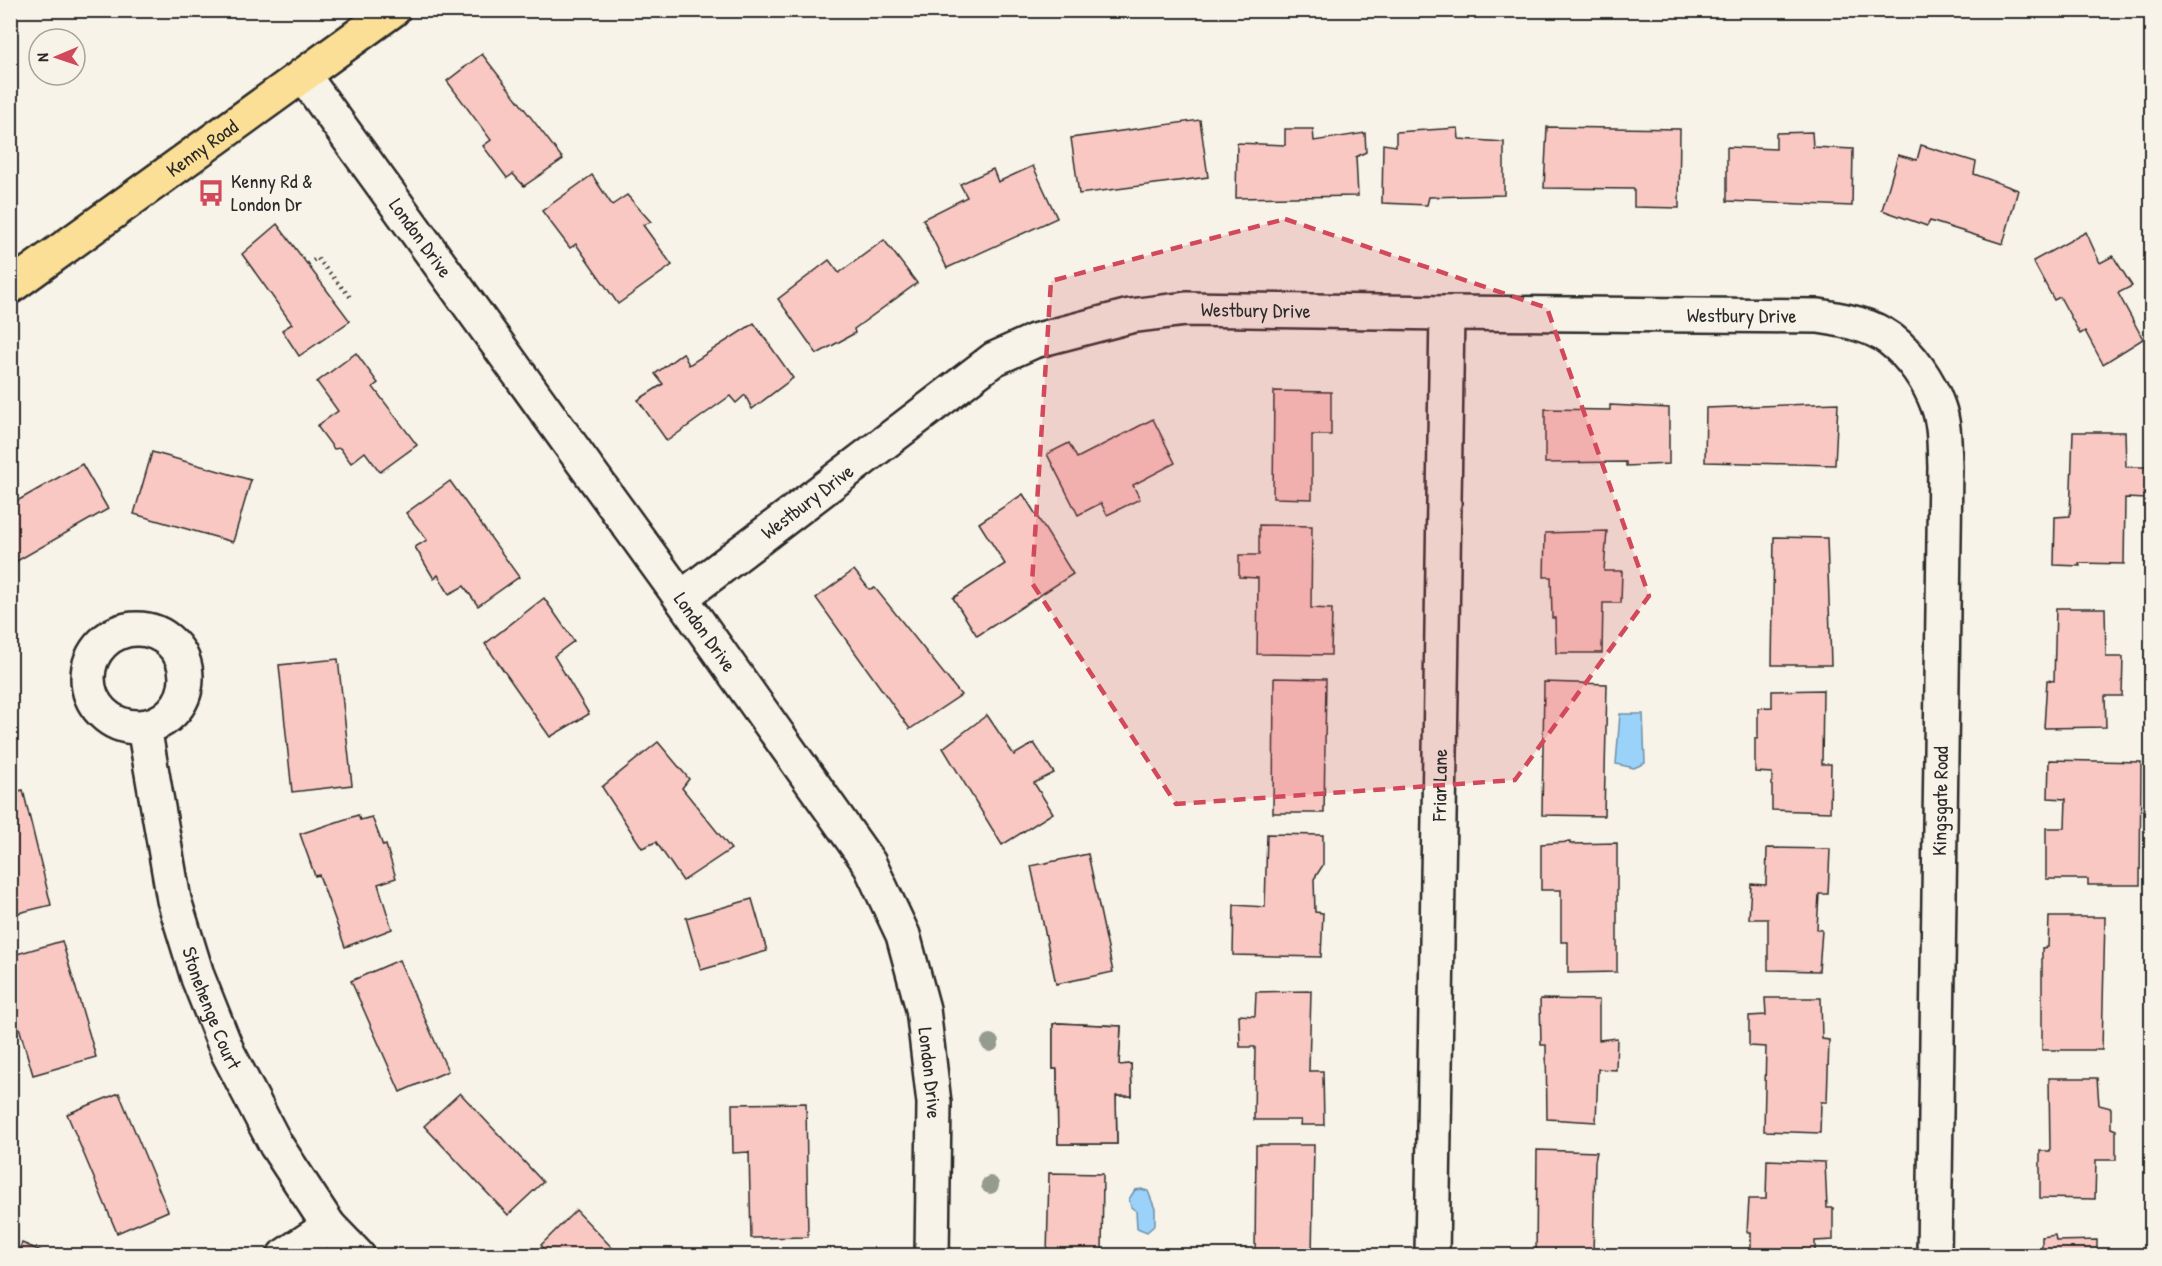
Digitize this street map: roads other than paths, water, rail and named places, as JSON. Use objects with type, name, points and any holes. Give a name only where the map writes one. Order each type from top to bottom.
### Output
[{"type":"main road","name":"Kenny Road","points":[[10,286],[393,10]]},
{"type":"street","name":"London Drive","points":[[303,75],[681,598],[869,863],[903,935],[924,1009],[934,1103],[932,1256]]},
{"type":"street","name":"Westbury Drive","points":[[681,598],[994,359],[1034,341],[1130,316],[1186,309],[1820,316],[1868,328],[1889,338],[1908,356]]},
{"type":"street","name":"Friar Lane","points":[[1432,1256],[1447,313]]},
{"type":"street","name":"Kingsgate Road","points":[[1908,356],[1924,379],[1938,407],[1944,433],[1945,466],[1934,1256]]},
{"type":"street","name":"Stonehenge Court","points":[[144,727],[174,900],[198,978],[228,1053],[276,1145],[329,1226],[358,1256]]},
{"type":"street","points":[[284,1256],[329,1226]]},
{"type":"water","points":[[1620,714],[1643,714],[1645,763],[1634,768],[1616,764]]},
{"type":"water","points":[[1135,1190],[1148,1191],[1155,1209],[1155,1225],[1147,1232],[1137,1228],[1136,1211],[1131,1207],[1129,1199]]},
{"type":"place","name":"Kenny Rd & London Dr","points":[[211,193]]}]
